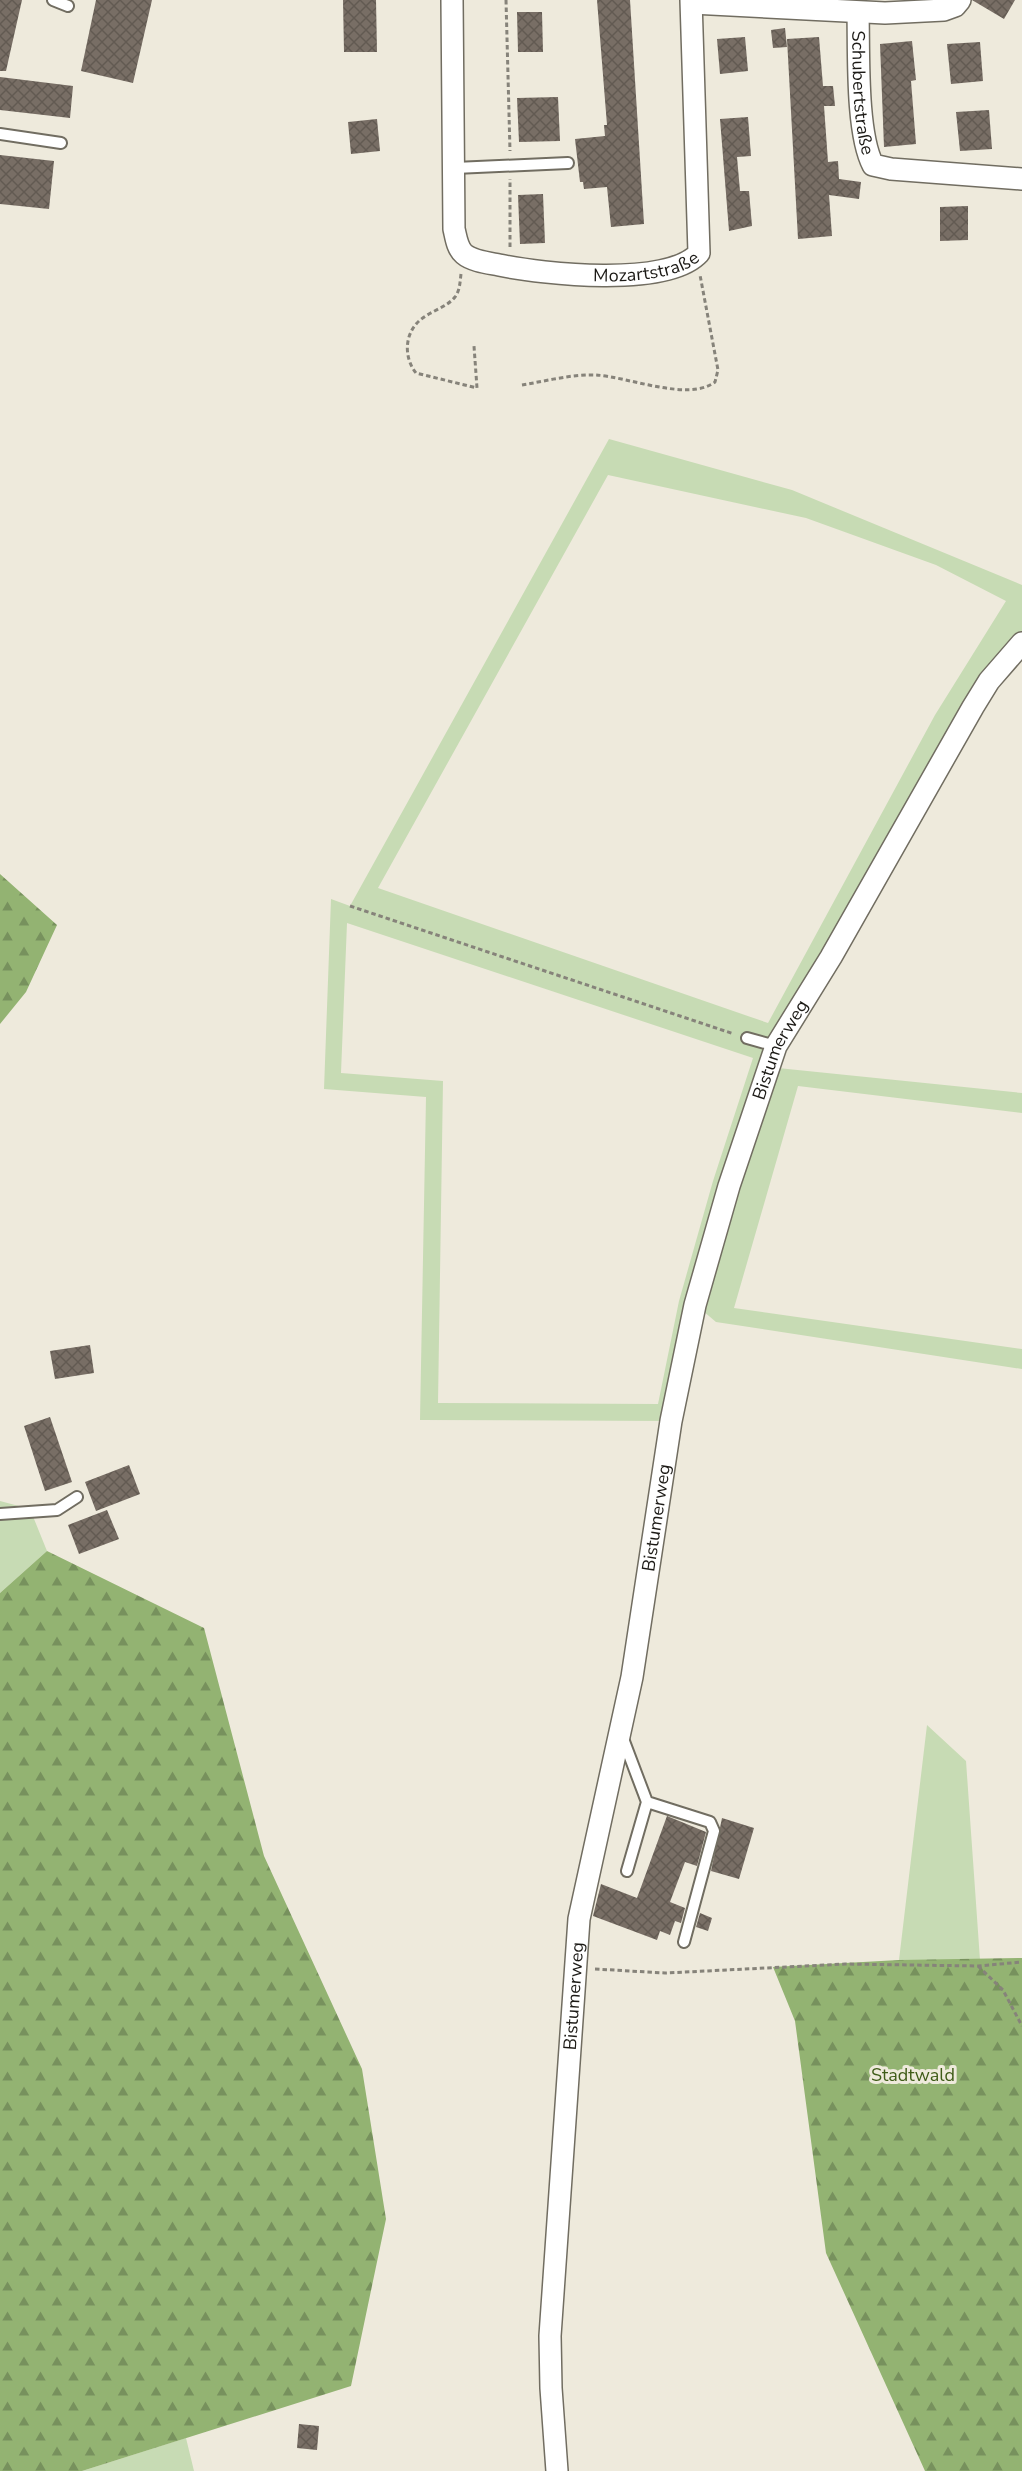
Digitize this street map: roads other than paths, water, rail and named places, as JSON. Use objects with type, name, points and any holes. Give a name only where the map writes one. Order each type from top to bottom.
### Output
[{"type":"street","points":[[452,0],[454,168]]},
{"type":"street","points":[[692,2],[858,13],[934,12],[955,6],[960,0]]},
{"type":"street","name":"Mozartstraße","points":[[454,168],[454,229],[458,244],[465,255],[510,267],[569,275],[600,276],[650,271],[683,265],[692,261],[699,253],[700,238],[692,2]]},
{"type":"street","name":"Schubertstraße","points":[[858,13],[863,121],[867,150],[873,165],[891,170],[1022,179]]},
{"type":"street","name":"Bistumerweg","points":[[557,2471],[550,2336],[579,1919],[632,1677],[671,1421],[695,1305],[729,1186],[776,1046],[831,957],[973,707],[989,681],[1022,643]]},
{"type":"lane","points":[[52,0],[68,6]]},
{"type":"lane","points":[[0,134],[61,143]]},
{"type":"lane","points":[[454,168],[568,163]]},
{"type":"lane","points":[[747,1038],[776,1046]]},
{"type":"lane","points":[[0,1514],[57,1510],[77,1497]]},
{"type":"lane","points":[[619,1730],[647,1802],[627,1871]]},
{"type":"lane","points":[[647,1802],[710,1822],[714,1831],[684,1942]]},
{"type":"park label","name":"Stadtwald","points":[[913,2075]]}]
